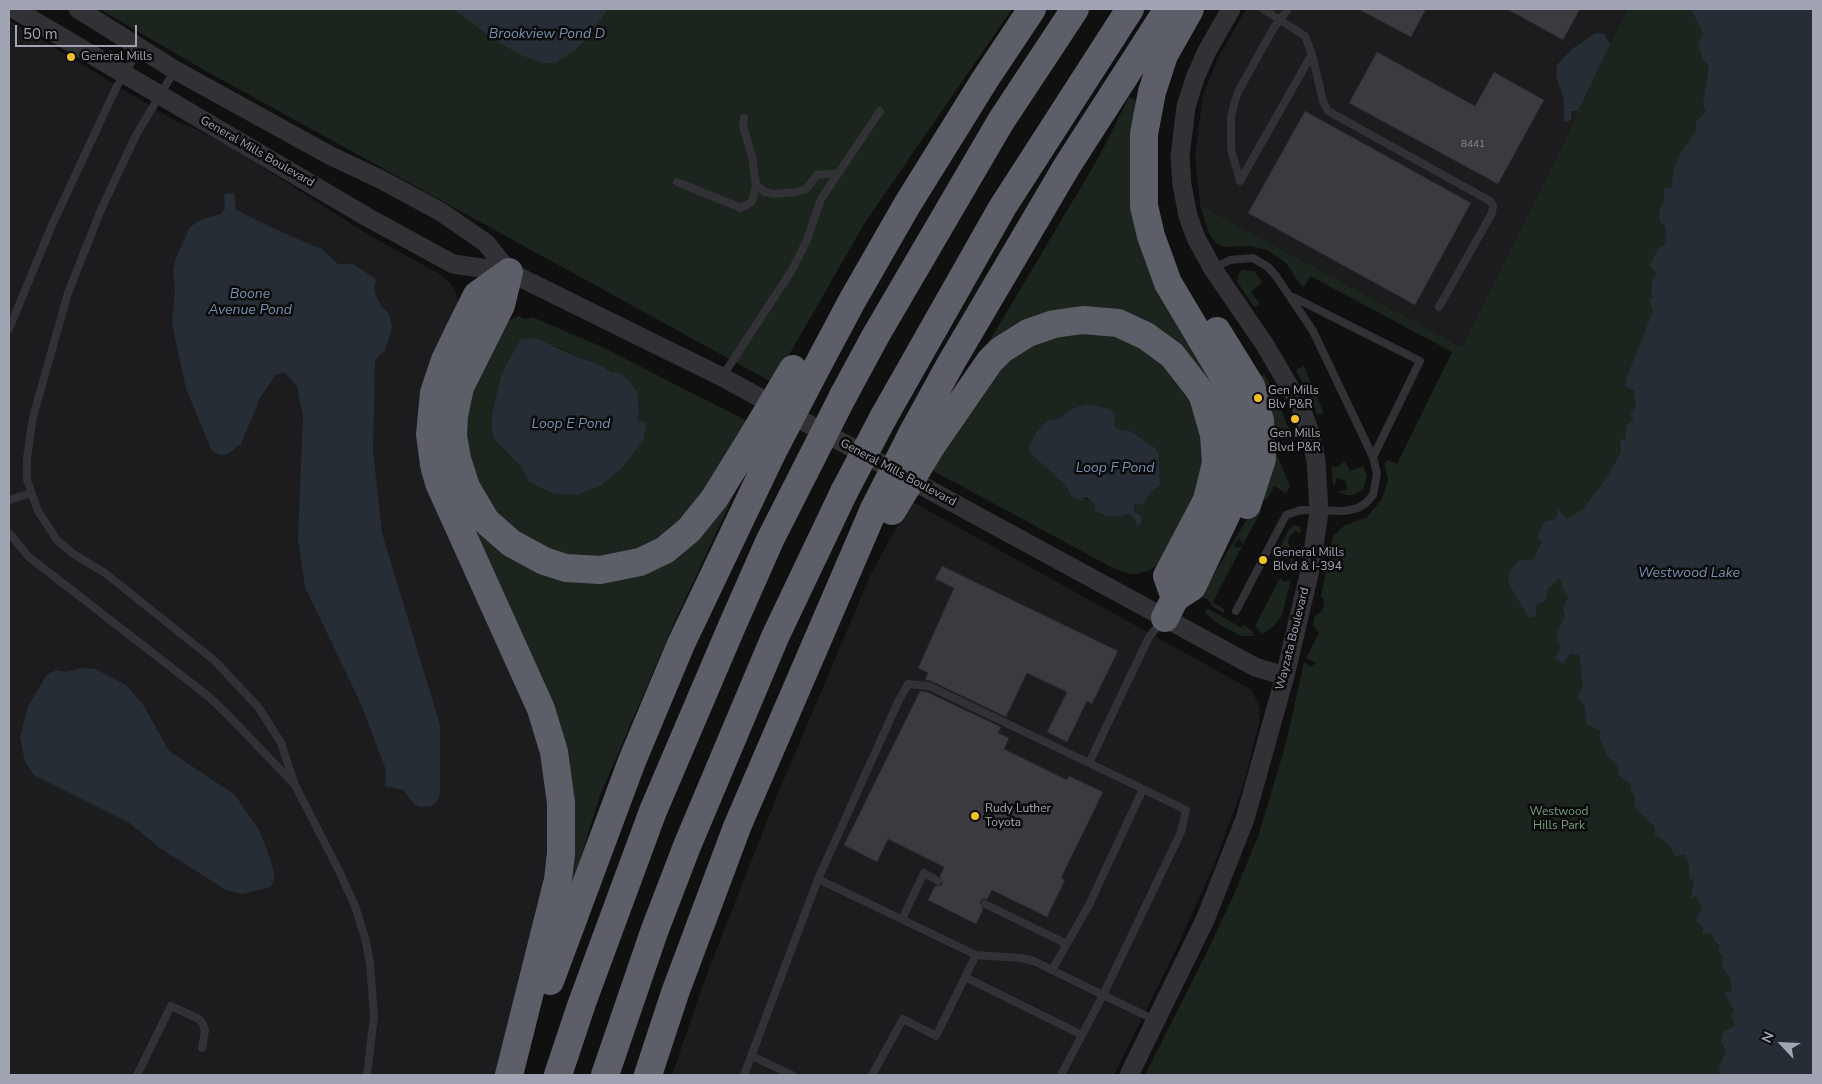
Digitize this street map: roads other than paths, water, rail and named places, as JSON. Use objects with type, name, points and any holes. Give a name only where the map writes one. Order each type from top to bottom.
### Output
[{"type":"highway","points":[[517,1075],[632,762],[761,447],[802,373],[829,311],[907,205],[979,89],[1032,9]]},
{"type":"highway","points":[[558,1075],[582,1003],[656,803],[770,540],[843,396],[885,319],[1002,122],[1075,9]]},
{"type":"highway","points":[[605,1075],[654,932],[687,846],[775,637],[844,492],[883,418],[1002,208],[1130,9]]},
{"type":"highway","points":[[648,1075],[675,993],[738,827],[816,645],[882,513],[922,439],[965,375],[1084,172],[1108,126],[1125,76],[1168,9]]},
{"type":"highway","points":[[1170,608],[1192,587],[1235,493],[1240,469],[1241,429],[1224,377],[1179,304],[1159,262],[1144,206],[1144,134],[1152,92],[1164,55],[1190,9]]},
{"type":"highway","points":[[509,272],[501,305],[460,388],[454,416],[453,436],[460,469],[473,500],[486,521],[511,543],[544,561],[566,568],[600,570],[640,562],[666,550],[689,530],[761,447]]},
{"type":"highway","points":[[509,272],[477,295],[446,360],[434,394],[430,434],[434,465],[439,483],[541,709],[554,752],[561,803],[561,852],[558,880],[509,1075]]},
{"type":"highway","points":[[922,439],[990,361],[1001,350],[1028,333],[1054,324],[1083,320],[1118,323],[1146,336],[1172,355],[1197,387],[1203,396],[1214,435],[1216,463],[1207,500],[1167,576],[1170,608]]},
{"type":"street","name":"General Mills Boulevard","points":[[14,9],[367,217],[453,264],[509,272],[722,377],[1170,608],[1255,667],[1285,676]]},
{"type":"street","name":"General Mills Boulevard","points":[[78,9],[175,70],[331,156],[382,180],[441,212],[486,243],[509,272]]},
{"type":"street","name":"Wayzata Boulevard","points":[[1129,1075],[1205,920],[1245,819],[1285,676],[1311,566],[1319,512],[1316,460],[1309,430],[1300,405],[1265,345],[1213,269],[1196,238],[1188,216],[1180,156],[1182,129],[1195,78],[1231,9]]},
{"type":"lane","points":[[1264,9],[1305,36],[1312,54],[1323,101],[1328,111],[1490,201],[1493,206],[1492,212],[1439,307]]},
{"type":"lane","points":[[1288,9],[1280,18],[1238,92],[1234,104],[1231,149],[1240,181],[1312,54]]},
{"type":"lane","points":[[9,329],[52,225],[124,75],[139,49]]},
{"type":"lane","points":[[175,70],[128,152],[100,212],[68,293],[33,417],[27,458],[27,480],[38,511],[57,540],[72,553],[105,573],[191,640],[235,679],[260,708],[281,743],[295,785],[339,870],[355,906],[365,938],[370,963],[374,1016],[366,1075]]},
{"type":"lane","points":[[722,377],[792,270],[807,240],[821,199],[880,111]]},
{"type":"lane","points":[[677,182],[741,208],[752,202],[756,184],[752,156],[743,126],[744,118]]},
{"type":"lane","points":[[756,184],[769,194],[791,193],[806,189],[817,175],[839,173]]},
{"type":"lane","points":[[1213,269],[1230,260],[1245,257],[1259,260],[1276,276],[1313,331],[1373,457],[1377,474],[1377,484],[1366,503],[1344,511],[1319,512],[1301,510],[1286,515],[1236,610]]},
{"type":"lane","points":[[1291,296],[1420,361],[1373,457]]},
{"type":"lane","points":[[9,500],[31,493]]},
{"type":"lane","points":[[9,533],[16,544],[35,562],[208,696],[295,785]]},
{"type":"lane","points":[[1089,763],[1149,637],[1170,608]]},
{"type":"lane","points":[[744,1075],[818,879],[898,702],[908,684],[929,686],[1186,810],[1180,832],[1103,995],[1061,1075]]},
{"type":"lane","points":[[1052,970],[1089,905],[1143,789]]},
{"type":"lane","points":[[902,919],[924,874],[938,881]]},
{"type":"lane","points":[[818,879],[976,955],[1021,958],[1034,961],[1156,1021]]},
{"type":"lane","points":[[985,904],[1067,944]]},
{"type":"lane","points":[[872,1075],[902,1019],[936,1036],[976,955]]},
{"type":"lane","points":[[966,977],[1082,1035]]},
{"type":"lane","points":[[137,1075],[172,1006],[199,1019],[203,1024],[205,1031],[202,1048]]},
{"type":"lane","points":[[752,1056],[792,1075]]},
{"type":"water","name":"Brookview Pond D","points":[[453,9],[608,9],[592,32],[576,49],[556,63],[542,63],[521,55],[498,42]]},
{"type":"water","name":"Westwood Lake","points":[[1691,9],[1813,9],[1813,1075],[1720,1075],[1719,1067],[1726,1051],[1721,1041],[1724,1031],[1735,1026],[1731,1015],[1734,1011],[1724,993],[1732,991],[1730,978],[1722,967],[1724,957],[1718,952],[1720,945],[1714,941],[1712,933],[1702,934],[1703,927],[1695,921],[1702,908],[1696,896],[1691,899],[1694,881],[1689,878],[1689,863],[1685,854],[1675,856],[1670,846],[1655,835],[1655,827],[1635,808],[1635,794],[1631,792],[1631,785],[1617,774],[1619,767],[1608,757],[1599,737],[1601,731],[1586,724],[1585,707],[1577,697],[1583,686],[1579,655],[1570,654],[1563,664],[1555,659],[1561,646],[1556,637],[1565,615],[1563,607],[1568,598],[1562,586],[1562,580],[1558,579],[1548,589],[1545,601],[1536,605],[1536,616],[1529,618],[1509,584],[1508,574],[1518,561],[1533,559],[1542,542],[1537,537],[1544,522],[1556,519],[1558,509],[1567,519],[1583,509],[1608,476],[1621,452],[1620,439],[1625,440],[1626,426],[1634,419],[1630,414],[1636,409],[1634,391],[1625,386],[1626,379],[1653,311],[1649,299],[1654,298],[1651,292],[1652,279],[1657,274],[1650,265],[1658,249],[1665,244],[1666,228],[1660,221],[1659,210],[1664,201],[1664,187],[1671,188],[1674,168],[1679,155],[1697,129],[1695,123],[1706,112],[1703,104],[1709,65],[1703,60],[1698,45],[1703,33]]},
{"type":"water","points":[[1596,33],[1604,34],[1610,44],[1578,111],[1571,111],[1571,120],[1564,122],[1564,98],[1556,77],[1557,65],[1572,49]]},
{"type":"water","name":"Boone Avenue Pond","points":[[234,193],[236,210],[323,250],[338,264],[353,264],[377,280],[374,286],[376,296],[381,306],[389,314],[392,327],[390,336],[384,352],[380,354],[375,362],[373,450],[382,533],[440,725],[440,794],[436,803],[430,806],[420,807],[414,804],[403,790],[385,786],[386,770],[361,704],[305,587],[298,539],[303,416],[297,386],[284,372],[275,375],[260,398],[241,444],[227,454],[220,455],[212,451],[186,389],[172,323],[175,290],[173,271],[176,258],[190,227],[200,220],[221,214],[225,209],[224,194]]},
{"type":"water","name":"Loop E Pond","points":[[530,338],[540,340],[580,358],[599,364],[612,373],[618,372],[637,391],[639,413],[636,419],[647,423],[643,441],[621,469],[601,485],[577,495],[554,494],[529,482],[520,466],[495,440],[492,430],[492,413],[502,372],[520,340]]},
{"type":"water","name":"Loop F Pond","points":[[1088,404],[1109,409],[1116,415],[1114,425],[1116,428],[1130,431],[1155,448],[1159,455],[1160,485],[1148,495],[1143,506],[1136,503],[1134,506],[1135,512],[1141,516],[1141,523],[1137,528],[1135,520],[1129,514],[1119,517],[1106,516],[1095,511],[1095,505],[1086,497],[1081,501],[1071,496],[1066,486],[1028,451],[1036,432],[1049,420],[1059,419],[1074,408]]},
{"type":"water","points":[[81,668],[95,669],[126,685],[144,706],[169,751],[235,795],[259,830],[270,858],[275,878],[270,887],[242,894],[226,890],[160,848],[128,822],[34,775],[25,762],[20,737],[28,706],[46,676],[56,670],[67,672]]},
{"type":"place","name":"General Mills","points":[[71,57]]},
{"type":"place","name":"Gen Mills Blv P&R","points":[[1258,398]]},
{"type":"place","name":"Gen Mills Blvd P&R","points":[[1295,419]]},
{"type":"place","name":"General Mills Blvd & I-394","points":[[1263,560]]},
{"type":"place","name":"Rudy Luther Toyota","points":[[975,816]]},
{"type":"park label","name":"Westwood Hills Park","points":[[1559,819]]}]
